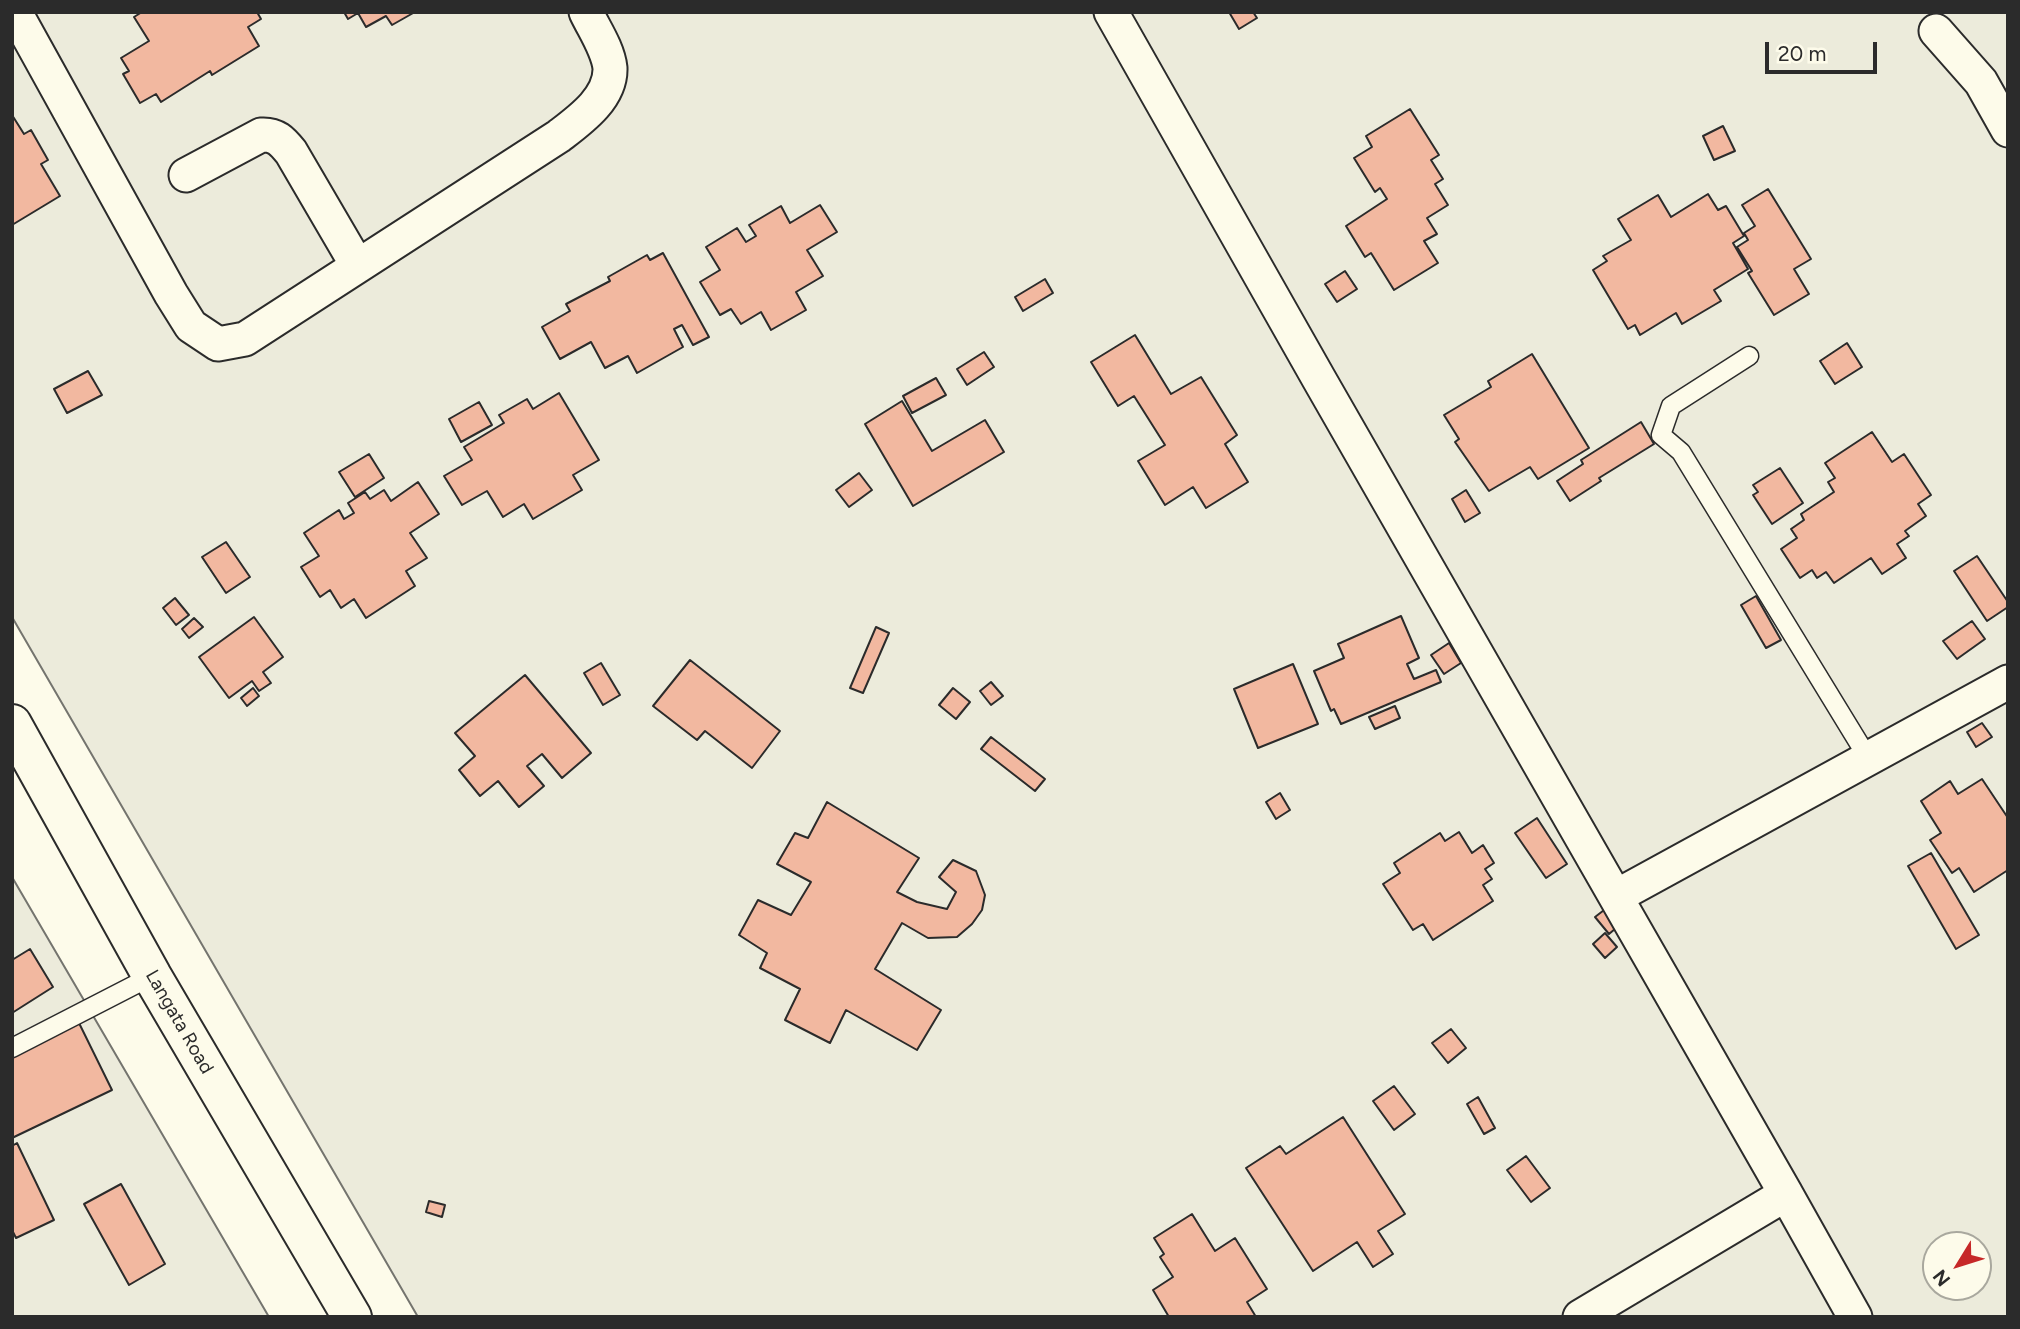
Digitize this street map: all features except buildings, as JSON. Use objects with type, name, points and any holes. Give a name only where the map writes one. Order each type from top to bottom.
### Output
[{"type":"main road","name":"Langata Road","points":[[12,724],[152,976],[352,1317]]},
{"type":"street","points":[[21,14],[171,294],[191,326],[218,344],[245,339],[559,136],[584,117],[600,98],[610,68],[604,48],[586,12]]},
{"type":"street","points":[[1111,12],[1855,1317]]},
{"type":"street","points":[[1936,31],[1981,82],[2008,130]]},
{"type":"street","points":[[186,175],[261,135],[272,135],[291,152],[356,265]]},
{"type":"street","points":[[1617,896],[2008,682]]},
{"type":"street","points":[[1580,1317],[1786,1194]]},
{"type":"lane","points":[[1749,356],[1671,406],[1661,435],[1681,452],[1868,758]]},
{"type":"lane","points":[[12,1048],[152,976]]},
{"type":"shaded area","points":[[12,12],[2008,12],[2008,1317],[418,1317],[12,617]]},
{"type":"shaded area","points":[[12,877],[269,1317],[12,1317]]}]
